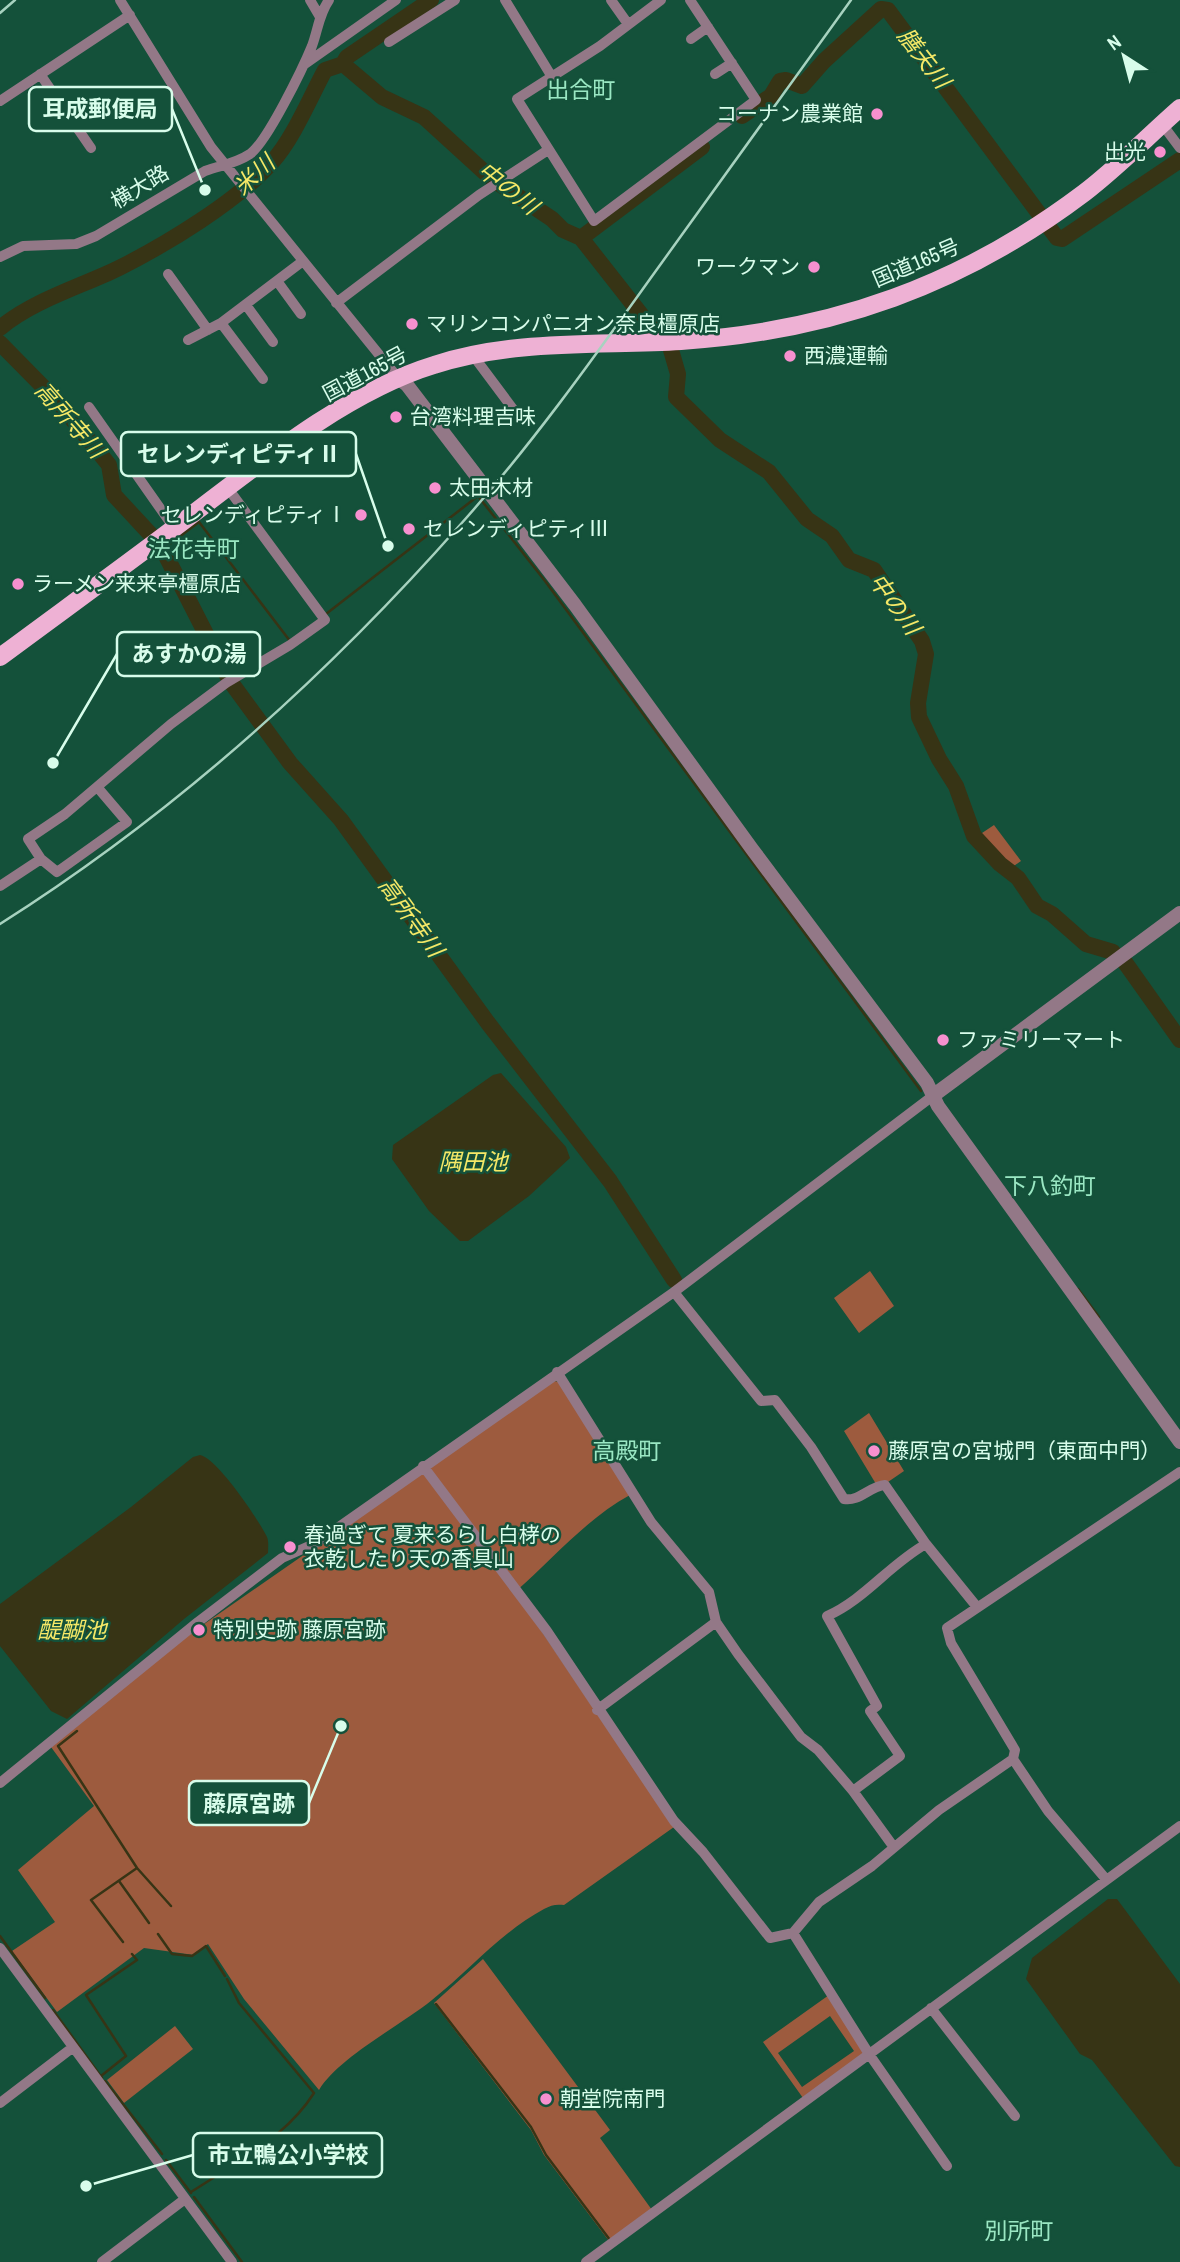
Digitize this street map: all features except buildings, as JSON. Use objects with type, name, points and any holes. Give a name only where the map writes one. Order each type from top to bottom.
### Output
[{"type":"highway","name":"国道165号","points":[[0,657],[227,487],[345,408],[398,378],[472,354],[547,346],[680,341],[764,332],[826,321],[903,296],[961,271],[1044,222],[1098,182],[1180,108]]},
{"type":"street","points":[[120,0],[179,99],[227,167],[336,303],[407,386],[567,594],[752,849],[928,1083],[934,1096],[1180,1443]]},
{"type":"street","points":[[310,0],[320,17]]},
{"type":"street","name":"横大路","points":[[0,257],[23,246],[76,244],[96,236],[205,171],[227,167],[253,152],[276,120],[295,77],[305,64],[320,17],[329,0]]},
{"type":"street","points":[[305,64],[397,0]]},
{"type":"street","points":[[389,42],[455,0]]},
{"type":"street","points":[[505,0],[552,76]]},
{"type":"street","points":[[611,0],[628,24]]},
{"type":"street","points":[[654,2],[628,24],[517,99],[594,221],[756,100],[690,0]]},
{"type":"street","points":[[0,101],[130,15]]},
{"type":"street","points":[[691,39],[708,27]]},
{"type":"street","points":[[715,74],[732,63]]},
{"type":"street","points":[[40,74],[91,148]]},
{"type":"street","points":[[1162,124],[1180,148]]},
{"type":"street","points":[[336,303],[548,150]]},
{"type":"street","points":[[188,340],[221,323],[303,261]]},
{"type":"street","points":[[168,274],[208,330]]},
{"type":"street","points":[[277,281],[301,314]]},
{"type":"street","points":[[246,305],[273,342]]},
{"type":"street","points":[[221,323],[263,379]]},
{"type":"street","points":[[472,354],[519,418]]},
{"type":"street","points":[[89,407],[174,528]]},
{"type":"street","points":[[98,788],[127,822],[57,872],[41,859],[28,838],[98,788],[101,781],[171,724],[230,681],[324,620],[227,487]]},
{"type":"street","points":[[0,886],[41,859]]},
{"type":"street","points":[[0,1783],[198,1622],[282,1558],[316,1544],[423,1466],[674,1292],[1180,913]]},
{"type":"street","points":[[674,1292],[761,1401],[775,1400],[811,1447],[844,1499],[851,1500],[879,1485],[885,1485],[926,1544],[977,1607]]},
{"type":"street","points":[[557,1372],[651,1522],[709,1592],[716,1622],[801,1737],[818,1750],[853,1791],[892,1846]]},
{"type":"street","points":[[423,1466],[547,1631],[597,1710],[674,1821],[717,1868],[771,1938],[793,1933],[819,1902],[872,1866],[892,1846],[1013,1759],[1015,1750],[951,1643],[947,1628],[1180,1472]]},
{"type":"street","points":[[853,1791],[900,1756],[870,1711],[877,1706],[827,1616],[862,1594],[877,1579],[926,1544]]},
{"type":"street","points":[[597,1710],[716,1622]]},
{"type":"street","points":[[1013,1759],[1048,1811],[1105,1878]]},
{"type":"street","points":[[586,2262],[1105,1878],[1180,1826]]},
{"type":"street","points":[[793,1933],[869,2054],[947,2166]]},
{"type":"street","points":[[0,1948],[232,2262]]},
{"type":"street","points":[[931,2008],[1015,2116]]},
{"type":"street","points":[[0,2103],[72,2048]]},
{"type":"street","points":[[102,2262],[185,2199]]},
{"type":"shaded area","points":[[994,825],[1021,861],[1011,868],[979,835]]},
{"type":"shaded area","points":[[870,1271],[894,1306],[859,1333],[834,1298]]},
{"type":"shaded area","points":[[554,1381],[560,1382],[630,1495],[584,1528],[515,1592],[674,1827],[564,1905],[554,1905],[528,1918],[499,1940],[446,1989],[340,2066],[319,2090],[244,1999],[208,1944],[194,1955],[144,1948],[57,2012],[12,1951],[55,1922],[18,1870],[94,1806],[51,1747],[187,1636]]},
{"type":"shaded area","name":"藤原宮の宮城門（東面中門）","points":[[869,1413],[904,1471],[888,1482],[876,1484],[844,1431]]},
{"type":"shaded area","name":"朝堂院南門","points":[[483,1959],[610,2130],[600,2138],[652,2210],[609,2241],[544,2155],[531,2130],[434,2003]]},
{"type":"shaded area","points":[[829,1995],[865,2054],[803,2098],[763,2042]],"holes":[[[830,2016],[854,2051],[802,2087],[778,2053]]]},
{"type":"shaded area","points":[[175,2026],[193,2049],[124,2103],[107,2080]]},
{"type":"water","name":"隅田池","points":[[501,1073],[566,1147],[570,1158],[529,1196],[468,1241],[460,1241],[429,1211],[392,1159],[393,1145],[493,1075]]},
{"type":"water","name":"醍醐池","points":[[200,1455],[216,1466],[247,1504],[267,1537],[268,1553],[184,1619],[67,1719],[51,1711],[0,1646],[0,1604],[131,1507],[193,1457]]},
{"type":"water","points":[[1108,1899],[1117,1899],[1180,1984],[1180,2167],[1175,2166],[1092,2060],[1080,2054],[1026,1979],[1032,1958]]},
{"type":"waterway","name":"米川","points":[[0,328],[27,309],[137,258],[179,235],[221,207],[258,177],[280,153],[325,70],[343,64],[347,57],[431,0]]},
{"type":"waterway","name":"膳夫川","points":[[742,116],[771,96],[780,81],[786,80],[802,86],[824,61],[881,9],[888,10],[1057,238],[1062,239],[1180,160]]},
{"type":"waterway","name":"中の川","points":[[343,64],[382,97],[424,117],[492,179],[552,219],[563,230],[581,238],[654,331]]},
{"type":"waterway","name":"膳夫川","points":[[581,238],[702,147]]},
{"type":"waterway","name":"高所寺川","points":[[0,343],[60,404],[109,465],[114,495],[152,536]]},
{"type":"waterway","name":"中の川","points":[[671,350],[678,374],[676,397],[720,440],[769,472],[807,519],[832,536],[849,560],[874,570],[922,641],[926,654],[918,703],[919,717],[939,759],[956,786],[974,836],[1000,864],[1018,878],[1037,906],[1052,914],[1086,944],[1113,952]]},
{"type":"waterway","points":[[326,614],[478,496],[545,581],[921,1091]]},
{"type":"waterway","points":[[163,549],[199,522],[290,641]]},
{"type":"waterway","name":"高所寺川","points":[[161,546],[230,681],[290,763],[341,820],[488,1023],[610,1181],[674,1280]]},
{"type":"waterway","name":"中の川","points":[[1124,961],[1180,1040]]},
{"type":"waterway","points":[[1078,1289],[1099,1317]]},
{"type":"waterway","points":[[77,1731],[58,1746],[137,1868],[91,1900],[123,1942]]},
{"type":"waterway","points":[[137,1868],[171,1906]]},
{"type":"waterway","points":[[119,1881],[149,1923]]},
{"type":"waterway","points":[[158,1934],[172,1954],[192,1956],[206,1946],[225,1976]]},
{"type":"waterway","points":[[0,1936],[45,1998]]},
{"type":"waterway","points":[[101,2076],[126,2056],[86,1995],[137,1960],[132,1954]]},
{"type":"waterway","points":[[224,2171],[285,2127],[314,2093],[239,2003],[227,1979]]},
{"type":"waterway","points":[[436,2004],[531,2127],[546,2155],[610,2240]]},
{"type":"waterway","points":[[53,2010],[102,2078]]},
{"type":"waterway","points":[[105,2081],[162,2154]]},
{"type":"waterway","points":[[166,2160],[191,2193]]},
{"type":"waterway","points":[[191,2192],[221,2173]]},
{"type":"waterway","points":[[194,2197],[242,2262]]},
{"type":"railway","points":[[0,13],[15,0]]},
{"type":"railway","points":[[0,924],[64,882],[186,790],[300,690],[409,582],[486,496],[558,405],[851,0]]},
{"type":"place","name":"コーナン農業館","points":[[877,114]]},
{"type":"place","name":"出光","points":[[1160,152]]},
{"type":"place","name":"耳成郵便局","points":[[205,190]]},
{"type":"place","name":"ワークマン","points":[[814,267]]},
{"type":"place","name":"マリンコンパニオン奈良橿原店","points":[[412,324]]},
{"type":"place","name":"西濃運輸","points":[[790,356]]},
{"type":"place","name":"台湾料理吉味","points":[[396,417]]},
{"type":"place","name":"太田木材","points":[[435,488]]},
{"type":"place","name":"セレンディピティⅠ","points":[[361,515]]},
{"type":"place","name":"セレンディピティⅢ","points":[[409,529]]},
{"type":"place","name":"セレンディピティⅡ","points":[[388,546]]},
{"type":"place","name":"ラーメン来来亭橿原店","points":[[18,584]]},
{"type":"place","name":"あすかの湯","points":[[53,763]]},
{"type":"place","name":"ファミリーマート","points":[[943,1040]]},
{"type":"place","name":"藤原宮の宮城門（東面中門）","points":[[874,1451]]},
{"type":"place","name":"春過ぎて 夏来るらし白𣑥の 衣乾したり天の香具山","points":[[290,1547]]},
{"type":"place","name":"特別史跡 藤原宮跡","points":[[199,1630]]},
{"type":"place","name":"藤原宮跡","points":[[341,1726]]},
{"type":"place","name":"朝堂院南門","points":[[546,2099]]},
{"type":"place","name":"市立鴨公小学校","points":[[86,2186]]},
{"type":"district","name":"出合町","points":[[581,90]]},
{"type":"district","name":"法花寺町","points":[[194,549]]},
{"type":"district","name":"下八釣町","points":[[1050,1186]]},
{"type":"district","name":"高殿町","points":[[627,1451]]},
{"type":"district","name":"別所町","points":[[1019,2231]]}]
